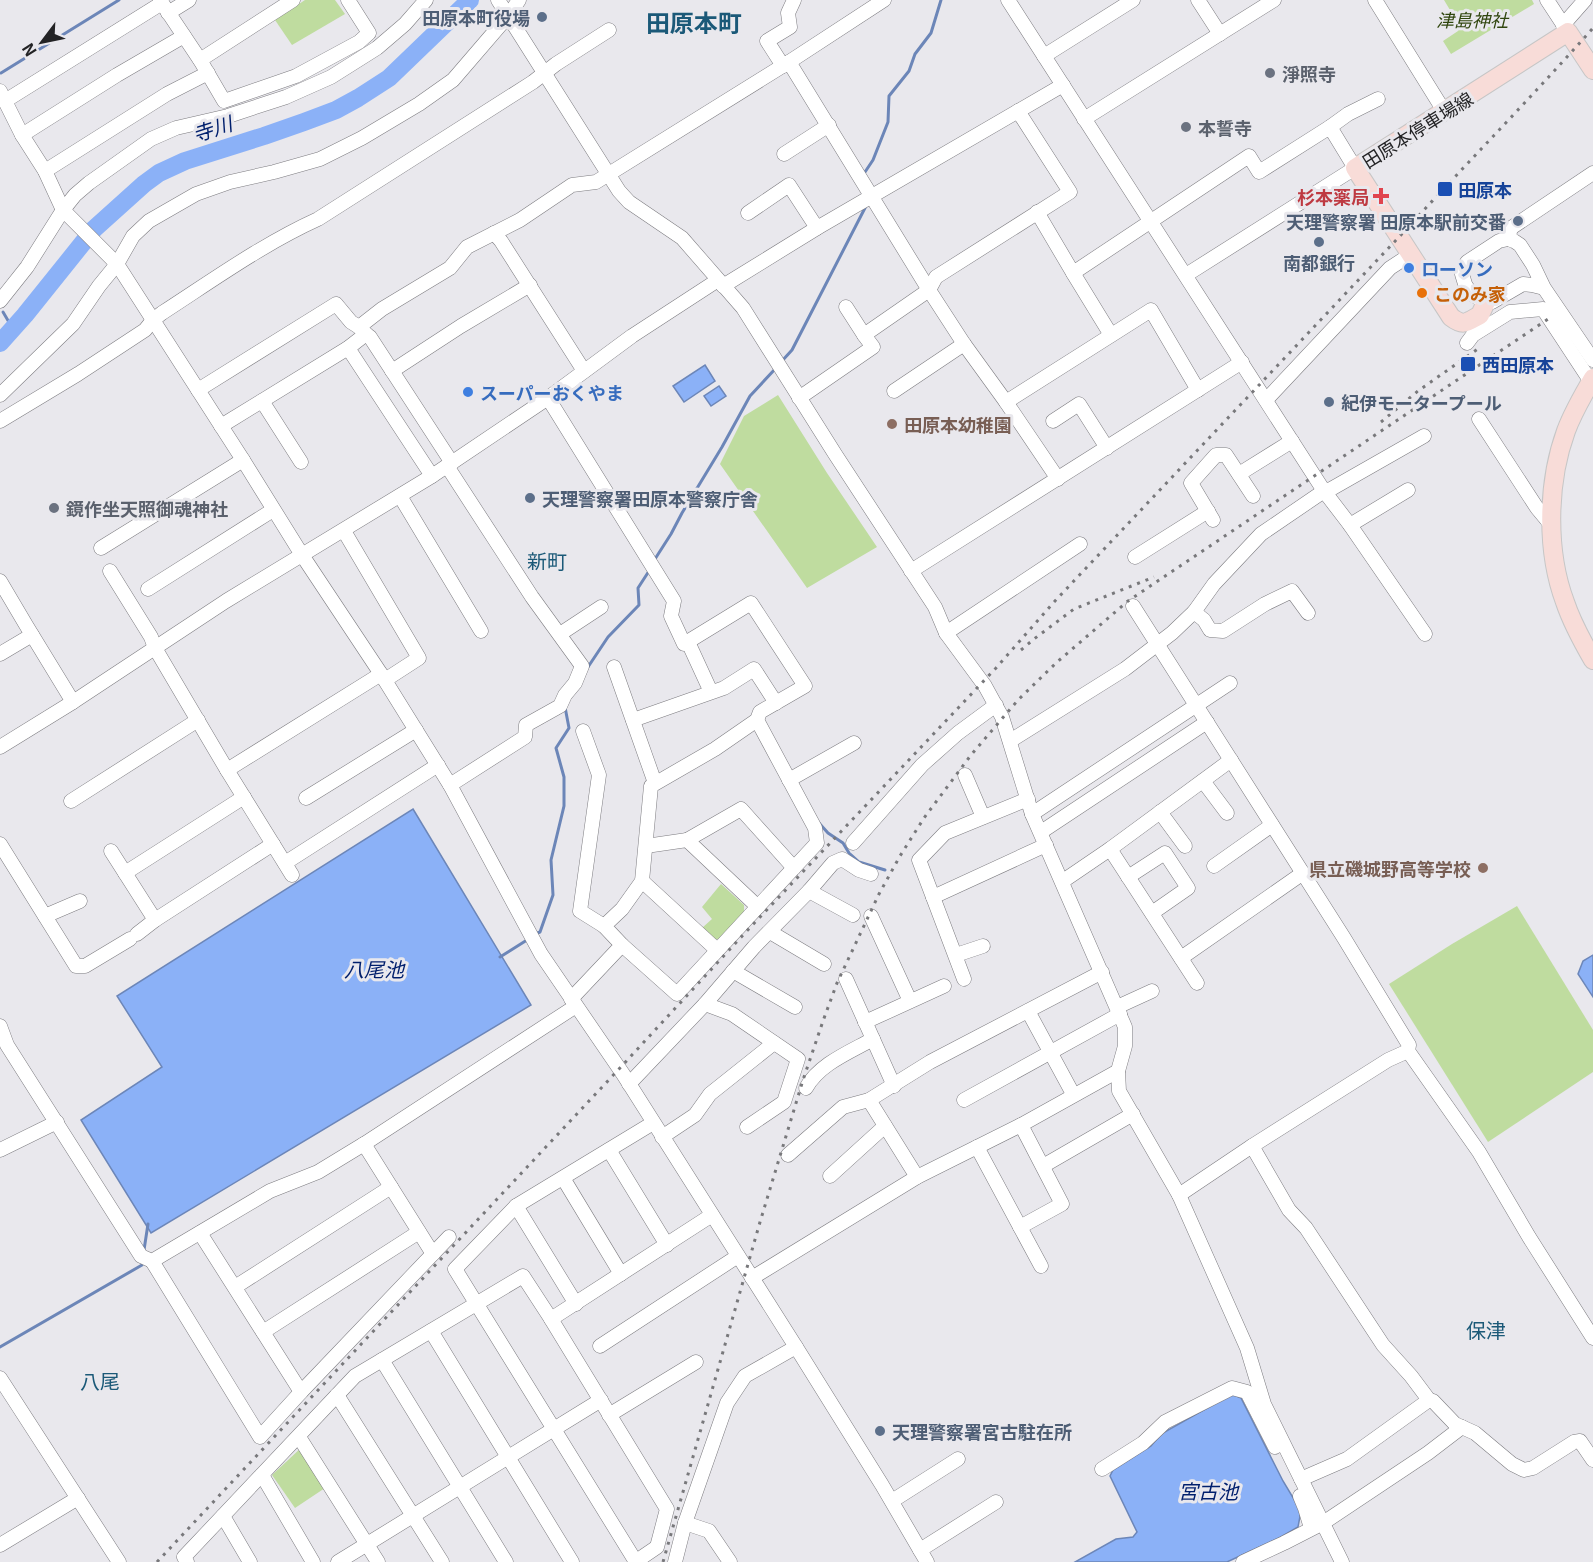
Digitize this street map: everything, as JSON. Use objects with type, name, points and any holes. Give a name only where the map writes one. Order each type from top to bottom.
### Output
[{"type":"main road","name":"田原本停車場線","points":[[1486,302],[1480,315],[1464,323],[1451,317],[1355,168],[1566,28]]},
{"type":"main road","points":[[1566,28],[1593,70]]},
{"type":"main road","points":[[1592,380],[1566,432],[1553,490],[1552,526],[1553,555],[1564,601],[1578,635],[1593,660]]},
{"type":"street","points":[[189,0],[163,5],[3,96],[22,135],[45,171],[65,213],[115,262],[302,555],[383,677],[450,785],[541,954],[629,1084],[796,1347],[924,1556],[996,1502]]},
{"type":"street","points":[[200,60],[292,0]]},
{"type":"street","points":[[163,5],[224,101],[296,76],[359,42],[369,33],[348,0]]},
{"type":"street","points":[[0,301],[27,267],[75,195],[151,139],[176,128],[228,116],[286,97],[331,77],[377,48],[405,24],[426,0]]},
{"type":"street","points":[[0,395],[72,324],[133,236],[149,221],[196,194],[231,182],[320,159],[362,138],[419,104],[453,80],[504,9],[519,0]]},
{"type":"street","points":[[794,0],[788,13],[790,27],[767,41],[829,125],[869,197],[929,290],[1058,479]]},
{"type":"street","points":[[221,426],[348,348],[382,309],[450,268],[467,247],[520,220],[572,185],[596,182],[608,175],[884,0]]},
{"type":"street","points":[[1008,0],[1324,491],[1425,634]]},
{"type":"street","points":[[1044,56],[1133,0]]},
{"type":"street","points":[[1198,0],[1220,34]]},
{"type":"street","points":[[1084,119],[1274,0]]},
{"type":"street","points":[[1375,0],[1444,111]]},
{"type":"street","points":[[1547,0],[1566,28],[1585,0]]},
{"type":"street","points":[[504,9],[608,175],[629,202],[682,238],[743,308],[934,607],[946,633],[986,686],[1010,741],[1032,814],[1125,1027],[1125,1046],[1118,1071],[1119,1091],[1179,1195],[1247,1348],[1264,1404],[1301,1479],[1317,1526]]},
{"type":"street","points":[[0,421],[145,330],[153,320],[251,256],[291,231],[318,219],[609,30]]},
{"type":"street","points":[[22,135],[184,36]]},
{"type":"street","points":[[45,171],[167,94],[208,73]]},
{"type":"street","points":[[0,747],[73,702],[226,601],[432,476],[548,398],[632,336],[1063,85]]},
{"type":"street","points":[[1073,273],[1248,156],[1259,172],[1348,114],[1378,99]]},
{"type":"street","points":[[864,335],[929,290],[936,277],[1070,192],[1017,111]]},
{"type":"street","points":[[784,154],[829,125]]},
{"type":"street","points":[[1186,275],[1355,168],[1330,127]]},
{"type":"street","points":[[1508,239],[1511,228],[1593,173]]},
{"type":"street","points":[[748,213],[789,185],[817,228]]},
{"type":"street","points":[[1037,212],[1111,335]]},
{"type":"street","points":[[494,233],[584,371]]},
{"type":"street","points":[[1544,288],[1523,284],[1492,302],[1486,302],[1471,294],[1462,274],[1467,262],[1499,241],[1508,239],[1520,245],[1544,288],[1593,360]]},
{"type":"street","points":[[1266,399],[1390,268],[1410,255]]},
{"type":"street","points":[[392,371],[530,285]]},
{"type":"street","points":[[198,390],[336,304],[351,322],[370,337],[532,597],[582,666],[575,683],[565,694],[560,706],[526,725],[525,737],[450,785]]},
{"type":"street","points":[[799,398],[873,347],[846,307]]},
{"type":"street","points":[[1467,343],[1473,335],[1510,312],[1543,309],[1592,380]]},
{"type":"street","points":[[1006,402],[1151,310],[1198,390]]},
{"type":"street","points":[[894,390],[964,344]]},
{"type":"street","points":[[348,348],[432,476]]},
{"type":"street","points":[[911,571],[1242,362]]},
{"type":"street","points":[[548,398],[674,601],[671,616],[684,644],[751,603],[805,687],[760,711],[757,720],[716,749],[651,786],[642,881],[622,909],[604,926]]},
{"type":"street","points":[[262,401],[301,462]]},
{"type":"street","points":[[1053,421],[1079,404],[1107,448]]},
{"type":"street","points":[[1479,418],[1537,508],[1552,526]]},
{"type":"street","points":[[1010,741],[1125,669],[1158,645],[1194,612],[1214,584],[1262,534],[1324,491],[1424,436]]},
{"type":"street","points":[[1239,474],[1292,441]]},
{"type":"street","points":[[1135,557],[1210,515],[1191,483],[1216,454],[1226,455],[1253,496]]},
{"type":"street","points":[[101,548],[243,460]]},
{"type":"street","points":[[1350,525],[1408,490]]},
{"type":"street","points":[[400,496],[481,631]]},
{"type":"street","points":[[148,589],[273,510]]},
{"type":"street","points":[[227,770],[419,658],[344,531]]},
{"type":"street","points":[[946,633],[1080,544]]},
{"type":"street","points":[[110,571],[288,869],[438,765]]},
{"type":"street","points":[[0,581],[73,702]]},
{"type":"street","points":[[1194,612],[1204,620],[1210,630],[1223,631],[1265,604],[1293,591],[1308,613]]},
{"type":"street","points":[[1133,606],[1303,873],[1409,1045],[1408,1051],[1479,1152],[1528,1237],[1592,1336]]},
{"type":"street","points":[[560,634],[601,607]]},
{"type":"street","points":[[0,654],[32,635]]},
{"type":"street","points":[[688,642],[711,692]]},
{"type":"street","points":[[614,667],[655,783]]},
{"type":"street","points":[[633,720],[724,688],[754,669],[776,703]]},
{"type":"street","points":[[1032,814],[1230,683]]},
{"type":"street","points":[[853,843],[922,765],[958,733],[996,705]]},
{"type":"street","points":[[71,801],[198,720]]},
{"type":"street","points":[[583,731],[599,775],[580,911],[604,926],[677,994],[817,843],[815,828],[793,778],[757,720]]},
{"type":"street","points":[[933,897],[1043,838],[1207,722]]},
{"type":"street","points":[[306,798],[416,730]]},
{"type":"street","points":[[793,778],[854,743]]},
{"type":"street","points":[[1063,881],[1231,760]]},
{"type":"street","points":[[965,775],[983,817]]},
{"type":"street","points":[[1203,781],[1227,813]]},
{"type":"street","points":[[125,873],[244,797]]},
{"type":"street","points":[[964,979],[919,860],[945,833],[1028,799]]},
{"type":"street","points":[[646,846],[687,840],[741,809],[794,868]]},
{"type":"street","points":[[1160,812],[1185,846]]},
{"type":"street","points":[[1214,867],[1272,825]]},
{"type":"street","points":[[687,840],[758,907]]},
{"type":"street","points":[[0,844],[75,966],[85,966],[273,844]]},
{"type":"street","points":[[1110,849],[1197,983]]},
{"type":"street","points":[[111,851],[155,920]]},
{"type":"street","points":[[1128,877],[1165,854],[1188,888],[1152,913]]},
{"type":"street","points":[[629,1084],[833,863],[842,859],[859,870],[871,873]]},
{"type":"street","points":[[1181,958],[1303,873]]},
{"type":"street","points":[[642,881],[717,950]]},
{"type":"street","points":[[809,891],[853,915]]},
{"type":"street","points":[[45,916],[80,902]]},
{"type":"street","points":[[871,916],[910,1001]]},
{"type":"street","points":[[770,932],[824,964]]},
{"type":"street","points":[[152,1261],[270,1191],[318,1172],[574,1003],[622,945]]},
{"type":"street","points":[[956,955],[983,946]]},
{"type":"street","points":[[733,971],[795,1007]]},
{"type":"street","points":[[788,1155],[843,1107],[869,1100],[930,1062],[1102,972]]},
{"type":"street","points":[[846,979],[894,1086]]},
{"type":"street","points":[[865,1022],[944,986]]},
{"type":"street","points":[[964,1100],[1152,991]]},
{"type":"street","points":[[705,1004],[732,1014],[798,1059],[784,1102],[747,1127]]},
{"type":"street","points":[[1028,1011],[1073,1095]]},
{"type":"street","points":[[0,1026],[7,1045],[141,1256],[152,1261],[261,1437],[449,1237]]},
{"type":"street","points":[[806,1088],[812,1076],[841,1056],[873,1039]]},
{"type":"street","points":[[662,1137],[695,1114],[710,1094],[774,1043]]},
{"type":"street","points":[[1179,1195],[1388,1060],[1408,1051]]},
{"type":"street","points":[[752,1278],[917,1178],[1021,1125],[1118,1071]]},
{"type":"street","points":[[869,1100],[917,1178]]},
{"type":"street","points":[[1043,1166],[1133,1114]]},
{"type":"street","points":[[0,1150],[57,1122]]},
{"type":"street","points":[[187,1562],[184,1557],[355,1376],[476,1303],[523,1276],[667,1509],[657,1547],[635,1562],[554,1429],[476,1303],[455,1269],[516,1206],[653,1123]]},
{"type":"street","points":[[1020,1227],[1062,1204],[1021,1125]]},
{"type":"street","points":[[830,1176],[885,1126]]},
{"type":"street","points":[[363,1144],[433,1254]]},
{"type":"street","points":[[1252,1146],[1289,1210],[1306,1228],[1383,1345],[1429,1400],[1455,1424],[1475,1433],[1512,1464],[1524,1470],[1533,1468],[1574,1442],[1580,1441],[1593,1460]]},
{"type":"street","points":[[977,1147],[1041,1266]]},
{"type":"street","points":[[609,1150],[666,1245]]},
{"type":"street","points":[[563,1178],[621,1274]]},
{"type":"street","points":[[235,1287],[391,1187]]},
{"type":"street","points":[[516,1206],[576,1304]]},
{"type":"street","points":[[551,1319],[712,1215]]},
{"type":"street","points":[[263,1332],[419,1232]]},
{"type":"street","points":[[200,1233],[301,1392]]},
{"type":"street","points":[[600,1346],[738,1256]]},
{"type":"street","points":[[431,1331],[572,1562]]},
{"type":"street","points":[[675,1562],[685,1523],[727,1403],[745,1376],[796,1347]]},
{"type":"street","points":[[382,1360],[506,1562]]},
{"type":"street","points":[[609,1415],[696,1362]]},
{"type":"street","points":[[0,1378],[119,1562]]},
{"type":"street","points":[[1102,1468],[1143,1443],[1165,1422],[1232,1388],[1247,1392],[1305,1508],[1342,1562]]},
{"type":"street","points":[[337,1395],[442,1562]]},
{"type":"street","points":[[338,1562],[601,1400]]},
{"type":"street","points":[[1301,1479],[1347,1459],[1429,1400]]},
{"type":"street","points":[[1243,1562],[1317,1526],[1428,1453],[1462,1427]]},
{"type":"street","points":[[299,1437],[378,1562]]},
{"type":"street","points":[[892,1501],[958,1459]]},
{"type":"street","points":[[262,1475],[314,1562]]},
{"type":"street","points":[[0,1545],[78,1498]]},
{"type":"street","points":[[223,1516],[250,1562]]},
{"type":"street","points":[[685,1523],[709,1531],[730,1562]]},
{"type":"green space","points":[[305,0],[335,0],[345,14],[292,45],[275,20]]},
{"type":"green space","name":"津島神社","points":[[1444,0],[1532,0],[1534,4],[1451,54],[1443,41],[1458,31],[1450,18],[1453,15]]},
{"type":"green space","points":[[778,395],[877,547],[807,588],[720,464],[744,416]]},
{"type":"green space","points":[[721,884],[744,905],[744,913],[719,939],[713,939],[702,928],[712,919],[702,907]]},
{"type":"green space","points":[[1517,906],[1593,1030],[1593,1072],[1488,1142],[1389,984]]},
{"type":"green space","points":[[301,1448],[325,1488],[295,1508],[272,1475]]},
{"type":"water","points":[[705,365],[715,381],[684,402],[673,386]]},
{"type":"water","points":[[719,386],[726,396],[711,406],[704,396]]},
{"type":"water","name":"八尾池","points":[[413,809],[531,1005],[151,1233],[81,1120],[162,1067],[117,996]]},
{"type":"water","points":[[1593,955],[1593,997],[1578,974],[1583,961]]},
{"type":"water","name":"宮古池","points":[[1232,1394],[1241,1398],[1283,1481],[1301,1511],[1298,1527],[1227,1562],[1075,1562],[1116,1539],[1133,1537],[1137,1532],[1110,1476],[1113,1470],[1151,1446],[1161,1434]]},
{"type":"waterway","points":[[1,73],[119,0]]},
{"type":"waterway","name":"寺川","points":[[0,343],[94,229],[159,173],[185,161],[336,110],[358,98],[389,78],[470,0]]},
{"type":"waterway","points":[[863,175],[873,160],[888,122],[889,96],[909,71],[915,54],[931,33],[941,0]]},
{"type":"waterway","points":[[782,361],[792,350],[866,206]]},
{"type":"waterway","points":[[3,312],[13,329]]},
{"type":"waterway","points":[[655,559],[750,396],[776,368]]},
{"type":"waterway","points":[[586,670],[608,637],[639,605],[638,588],[649,571]]},
{"type":"waterway","points":[[535,934],[540,932],[553,895],[551,860],[564,806],[564,777],[556,748],[569,728],[565,707]]},
{"type":"waterway","points":[[819,823],[828,833],[843,843],[849,853],[859,862],[885,870]]},
{"type":"waterway","points":[[500,957],[527,940]]},
{"type":"waterway","points":[[144,1250],[148,1224]]},
{"type":"waterway","points":[[0,1347],[142,1265],[142,1262]]},
{"type":"railway","points":[[157,1562],[1593,28]]},
{"type":"railway","points":[[663,1562],[760,1222],[823,1021],[837,983],[879,894],[924,818],[971,755],[1018,700],[1056,663],[1128,601],[1548,319]]},
{"type":"railway","points":[[1381,422],[1418,391],[1479,348]]},
{"type":"railway","points":[[1021,650],[1074,609],[1154,577]]},
{"type":"place","name":"田原本町役場","points":[[542,17]]},
{"type":"place","name":"淨照寺","points":[[1270,73]]},
{"type":"place","name":"本誓寺","points":[[1186,127]]},
{"type":"place","name":"田原本","points":[[1445,189]]},
{"type":"place","name":"杉本薬局","points":[[1381,196]]},
{"type":"place","name":"天理警察署 田原本駅前交番","points":[[1518,221]]},
{"type":"place","name":"南都銀行","points":[[1319,242]]},
{"type":"place","name":"ローソン","points":[[1409,268]]},
{"type":"place","name":"このみ家","points":[[1422,293]]},
{"type":"place","name":"西田原本","points":[[1468,364]]},
{"type":"place","name":"スーパーおくやま","points":[[468,392]]},
{"type":"place","name":"紀伊モータープール","points":[[1329,402]]},
{"type":"place","name":"田原本幼稚園","points":[[892,424]]},
{"type":"place","name":"天理警察署田原本警察庁舎","points":[[530,498]]},
{"type":"place","name":"鏡作坐天照御魂神社","points":[[54,508]]},
{"type":"place","name":"県立磯城野高等学校","points":[[1483,868]]},
{"type":"place","name":"天理警察署宮古駐在所","points":[[880,1431]]},
{"type":"district","name":"田原本町","points":[[694,21]]},
{"type":"district","name":"新町","points":[[547,560]]},
{"type":"district","name":"保津","points":[[1486,1329]]},
{"type":"district","name":"八尾","points":[[100,1380]]}]
